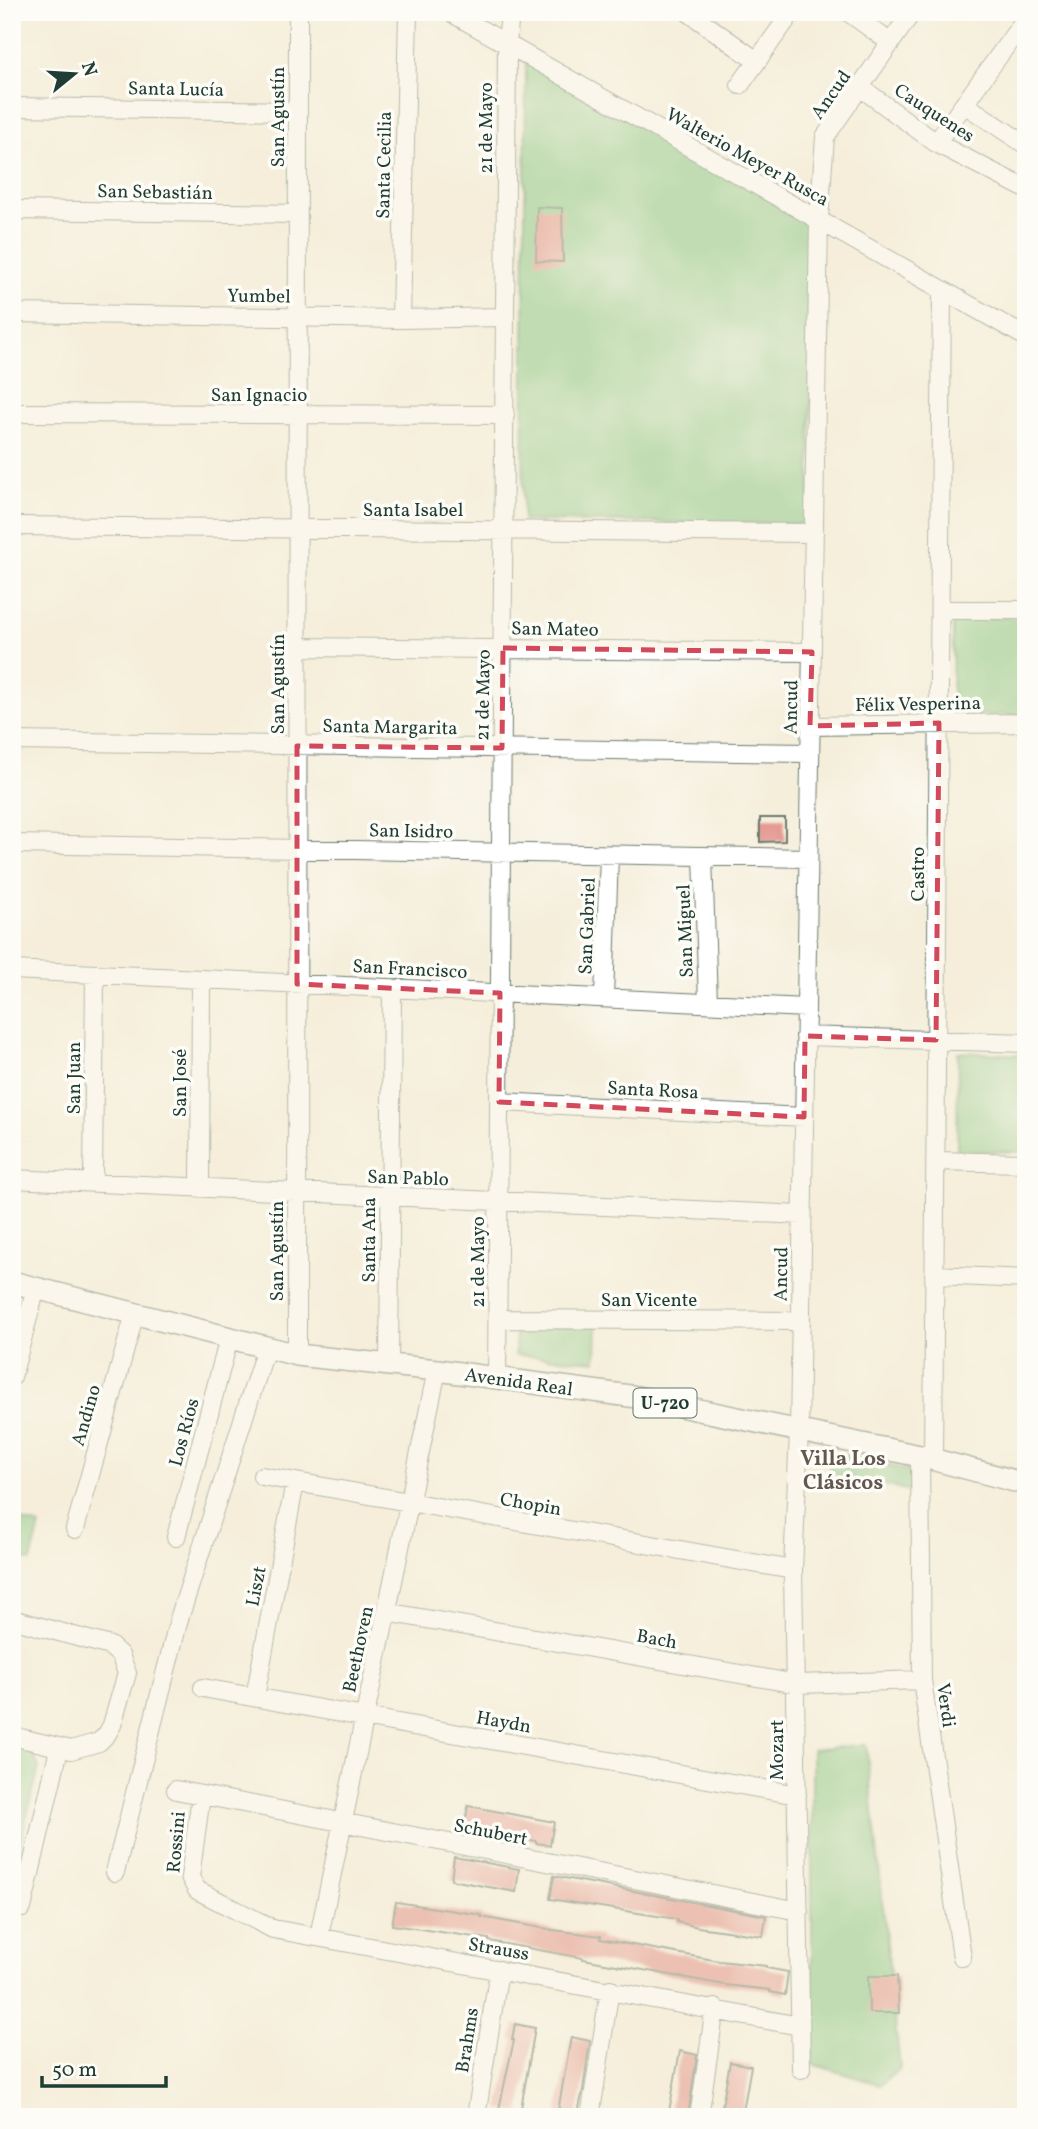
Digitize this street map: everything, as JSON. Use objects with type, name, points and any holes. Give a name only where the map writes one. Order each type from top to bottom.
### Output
[{"type":"main road","name":"Avenida Real","points":[[12,1282],[297,1355],[437,1370],[637,1397],[926,1458],[1026,1484]]},
{"type":"street","name":"San Agustín","points":[[297,1355],[298,12]]},
{"type":"street","name":"Santa Cecilia","points":[[401,318],[408,12]]},
{"type":"street","name":"Walterio Meyer Rusca","points":[[450,12],[1026,337]]},
{"type":"street","name":"21 de Mayo","points":[[497,1378],[507,44],[510,12]]},
{"type":"street","points":[[688,12],[757,61]]},
{"type":"street","points":[[740,85],[792,12]]},
{"type":"street","points":[[848,12],[891,43]]},
{"type":"street","name":"Ancud","points":[[799,1431],[819,220],[825,136],[912,12]]},
{"type":"street","points":[[936,143],[1026,18]]},
{"type":"street","name":"Cauquenes","points":[[860,87],[936,143],[1024,185]]},
{"type":"street","name":"Cauquenes","points":[[964,104],[1026,145]]},
{"type":"street","name":"Santa Lucía","points":[[12,107],[298,111]]},
{"type":"street","name":"San Sebastián","points":[[12,210],[298,214]]},
{"type":"street","name":"Castro","points":[[926,1458],[934,1275],[942,290]]},
{"type":"street","name":"Yumbel","points":[[12,313],[505,317]]},
{"type":"street","name":"San Ignacio","points":[[12,413],[505,415]]},
{"type":"street","name":"Santa Isabel","points":[[12,526],[814,533]]},
{"type":"street","points":[[940,610],[1026,610]]},
{"type":"street","name":"San Mateo","points":[[298,646],[812,652]]},
{"type":"street","name":"Félix Vesperina","points":[[810,726],[1026,723]]},
{"type":"street","name":"Santa Margarita","points":[[12,741],[810,753]]},
{"type":"street","name":"San Isidro","points":[[12,844],[808,858]]},
{"type":"street","name":"San Gabriel","points":[[604,998],[608,855]]},
{"type":"street","name":"San Miguel","points":[[702,856],[708,1003]]},
{"type":"street","name":"San Francisco","points":[[12,970],[806,1008]]},
{"type":"street","name":"San Juan","points":[[93,1182],[95,974]]},
{"type":"street","name":"San José","points":[[200,1188],[201,979]]},
{"type":"street","name":"Santa Ana","points":[[388,1366],[392,988]]},
{"type":"street","points":[[805,1036],[1026,1043]]},
{"type":"street","name":"Santa Rosa","points":[[499,1102],[804,1117]]},
{"type":"street","points":[[935,1161],[1026,1163]]},
{"type":"street","name":"San Pablo","points":[[12,1179],[802,1215]]},
{"type":"street","points":[[934,1275],[1026,1279]]},
{"type":"street","points":[[12,1377],[36,1288]]},
{"type":"street","name":"Andino","points":[[75,1528],[135,1314]]},
{"type":"street","name":"San Vicente","points":[[497,1319],[801,1321]]},
{"type":"street","name":"Los Ríos","points":[[176,1537],[229,1338]]},
{"type":"street","points":[[115,1872],[179,1619],[266,1348]]},
{"type":"street","name":"Beethoven","points":[[319,1936],[437,1370]]},
{"type":"street","name":"Mozart","points":[[799,1431],[793,1570],[797,1684],[801,2069]]},
{"type":"street","name":"Verdi","points":[[926,1458],[922,1679],[962,1957]]},
{"type":"street","name":"Chopin","points":[[262,1476],[793,1570]]},
{"type":"street","name":"Liszt","points":[[255,1697],[295,1482]]},
{"type":"street","name":"Bach","points":[[386,1612],[797,1684],[922,1679]]},
{"type":"street","points":[[12,1619],[103,1644],[120,1655],[127,1673],[112,1725],[99,1742],[82,1749],[59,1749],[12,1736]]},
{"type":"street","name":"Haydn","points":[[203,1688],[797,1795]]},
{"type":"street","points":[[22,1908],[59,1749]]},
{"type":"street","name":"Schubert","points":[[176,1790],[799,1911]]},
{"type":"street","name":"Rossini","points":[[197,1890],[190,1877],[201,1796]]},
{"type":"street","name":"Strauss","points":[[197,1890],[273,1928],[715,2008],[800,2026]]},
{"type":"street","name":"Brahms","points":[[476,2117],[499,1970]]},
{"type":"street","points":[[590,2117],[610,1989]]},
{"type":"street","points":[[699,2117],[715,2008]]},
{"type":"highlighted area","points":[[503,648],[812,652],[810,726],[939,723],[936,1040],[805,1036],[804,1117],[499,1102],[500,993],[297,984],[297,746],[502,748]]},
{"type":"green space","points":[[526,60],[812,218],[810,524],[523,521]]},
{"type":"green space","points":[[953,618],[1025,618],[1025,715],[952,715]]},
{"type":"green space","points":[[958,1052],[1026,1055],[1026,1152],[957,1151]]},
{"type":"green space","points":[[597,1325],[596,1361],[515,1355],[516,1328]]},
{"type":"green space","points":[[831,1451],[911,1471],[911,1491],[829,1473]]},
{"type":"green space","points":[[12,1518],[40,1526],[31,1561],[12,1556]]},
{"type":"green space","points":[[866,1744],[900,2068],[881,2085],[812,2064],[812,1750]]},
{"type":"green space","points":[[12,1747],[32,1752],[39,1767],[12,1875]]},
{"type":"building","points":[[537,207],[562,208],[563,262],[536,261]]},
{"type":"building","points":[[760,818],[785,818],[785,841],[760,842]]},
{"type":"building","points":[[468,1806],[554,1822],[550,1845],[464,1829]]},
{"type":"building","points":[[454,1857],[519,1869],[516,1892],[451,1880]]},
{"type":"building","points":[[554,1876],[766,1916],[763,1936],[698,1927],[677,1922],[677,1919],[550,1899]]},
{"type":"building","points":[[396,1902],[601,1936],[600,1939],[719,1961],[766,1966],[788,1972],[785,1995],[770,1990],[725,1985],[583,1959],[489,1939],[392,1925]]},
{"type":"building","points":[[868,1976],[897,1976],[899,2013],[869,2013]]},
{"type":"building","points":[[515,2024],[535,2028],[520,2114],[499,2109]]},
{"type":"building","points":[[571,2037],[590,2041],[583,2090],[577,2117],[557,2117]]},
{"type":"building","points":[[680,2051],[697,2055],[688,2117],[668,2117]]},
{"type":"building","points":[[730,2062],[751,2066],[742,2117],[720,2117]]},
{"type":"district","name":"Villa Los Clásicos","points":[[843,1470]]}]
